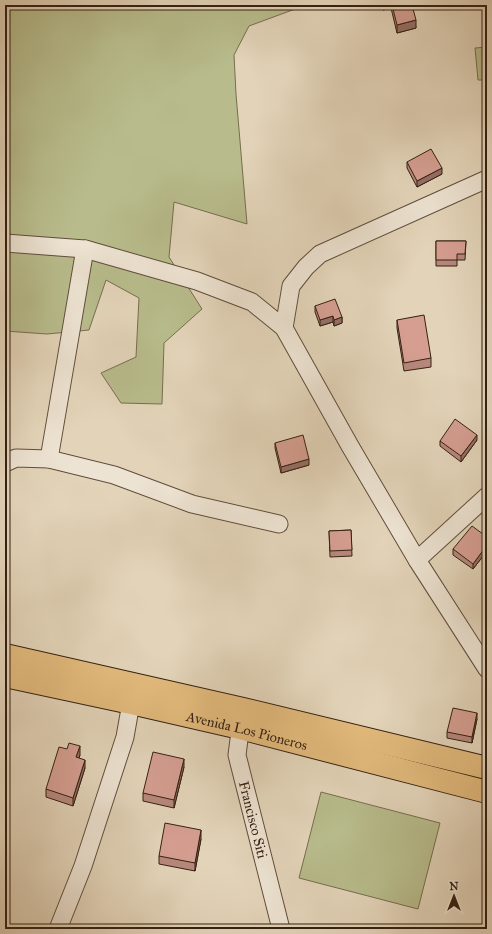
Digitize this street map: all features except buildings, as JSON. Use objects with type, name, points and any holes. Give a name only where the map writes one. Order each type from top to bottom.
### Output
[{"type":"main road","name":"Avenida Los Pioneros","points":[[5,655],[242,719],[487,792]]},
{"type":"main road","name":"Avenida Los Pioneros","points":[[5,676],[131,703],[242,719],[487,768]]},
{"type":"street","points":[[284,328],[291,286],[306,267],[320,254],[487,179]]},
{"type":"street","points":[[5,243],[85,249],[198,281],[252,302],[284,328],[350,446],[417,560],[487,669]]},
{"type":"street","points":[[49,459],[85,249]]},
{"type":"street","points":[[5,463],[16,458],[49,459],[114,475],[192,504],[279,524]]},
{"type":"street","points":[[417,560],[487,496]]},
{"type":"street","points":[[58,929],[83,866],[125,737],[131,703]]},
{"type":"street","name":"Francisco Siti","points":[[242,719],[237,755],[281,929]]},
{"type":"green space","points":[[5,5],[306,5],[249,26],[234,55],[247,224],[174,202],[169,257],[202,309],[164,343],[162,404],[121,403],[101,373],[136,357],[139,298],[106,280],[89,330],[47,334],[5,331]]},
{"type":"green space","points":[[487,47],[487,80],[478,80],[475,48]]},
{"type":"green space","points":[[321,792],[440,823],[418,909],[299,878]]}]
